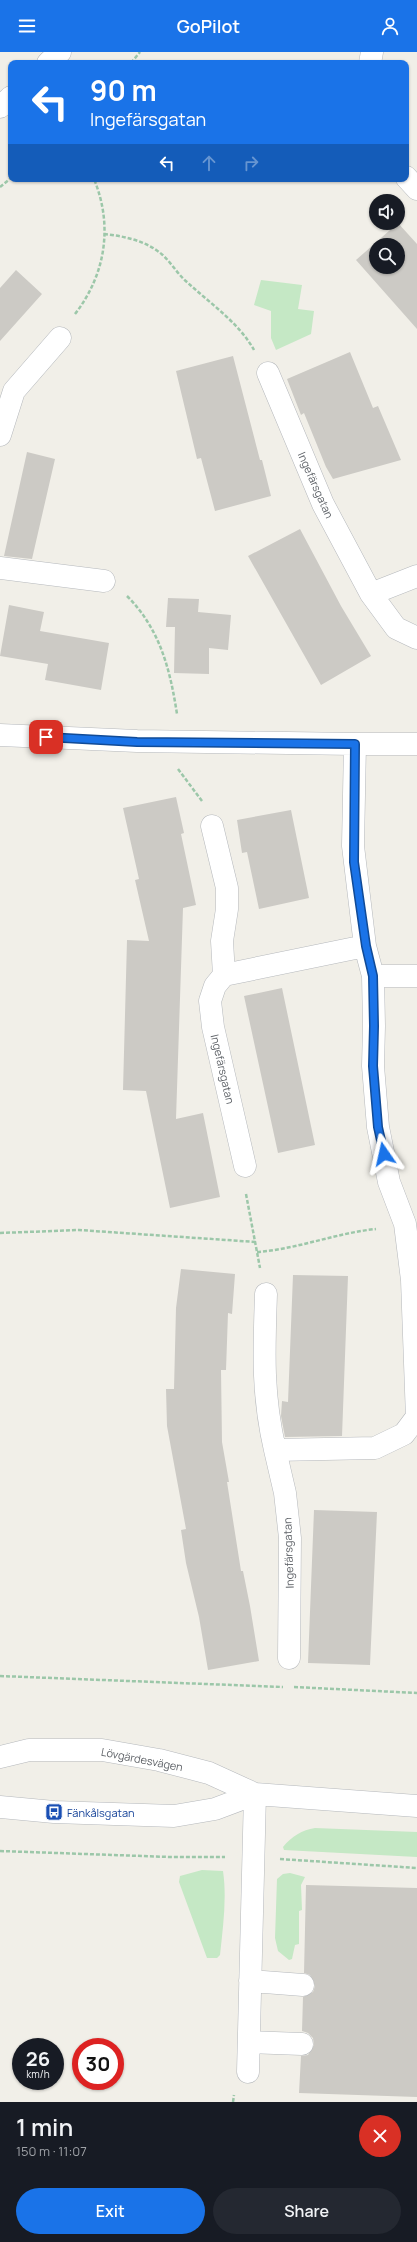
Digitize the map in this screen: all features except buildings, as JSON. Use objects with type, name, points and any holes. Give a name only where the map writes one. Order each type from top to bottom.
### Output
[{"type":"street","points":[[51,60],[60,52]]},
{"type":"street","points":[[0,107],[8,100]]},
{"type":"street","points":[[409,180],[417,188]]},
{"type":"street","points":[[0,435],[14,391],[60,338]]},
{"type":"street","name":"Ingefärsgatan","points":[[268,373],[323,504],[371,594],[396,628],[417,638]]},
{"type":"street","points":[[0,568],[9,568],[104,582]]},
{"type":"street","points":[[371,594],[417,576]]},
{"type":"street","points":[[0,734],[177,742],[417,744]]},
{"type":"street","points":[[275,1450],[375,1448],[404,1434],[416,1418],[412,1280],[405,1226],[389,1182],[378,1127],[373,1066],[373,976],[366,946],[353,846],[355,744]]},
{"type":"street","points":[[212,826],[227,888],[227,909],[222,941],[224,975],[366,946]]},
{"type":"street","name":"Ingefärsgatan","points":[[224,975],[215,986],[210,1001],[213,1027],[245,1166]]},
{"type":"street","points":[[373,976],[417,976]]},
{"type":"street","name":"Ingefärsgatan","points":[[266,1294],[263,1373],[268,1419],[285,1493],[290,1538],[289,1658]]},
{"type":"street","name":"Lövgärdesvägen","points":[[0,1757],[29,1750],[102,1750],[159,1760],[209,1773],[256,1794],[417,1806]]},
{"type":"street","points":[[248,2072],[252,1857],[256,1794]]},
{"type":"street","name":"Lövgärdesvägen","points":[[0,1807],[54,1812],[174,1816],[215,1809],[256,1794]]},
{"type":"street","points":[[250,1981],[303,1985]]},
{"type":"street","points":[[249,2042],[302,2044]]},
{"type":"path","points":[[133,60],[140,52]]},
{"type":"path","points":[[0,187],[8,180]]},
{"type":"path","points":[[60,338],[71,318],[88,297],[100,266],[105,217],[95,182]]},
{"type":"path","points":[[104,234],[140,241],[159,252],[187,282],[214,304],[249,340],[268,373]]},
{"type":"path","points":[[104,582],[125,594],[142,611],[158,638],[172,681],[177,713],[178,771],[200,798],[212,826]]},
{"type":"path","points":[[245,1166],[244,1189],[266,1294]]},
{"type":"path","points":[[257,1252],[278,1250],[353,1232],[405,1226]]},
{"type":"path","points":[[0,1233],[79,1230],[256,1242]]},
{"type":"path","points":[[0,1676],[417,1693]]},
{"type":"path","points":[[0,1851],[170,1857],[252,1857],[417,1868]]},
{"type":"green space","points":[[261,280],[302,285],[298,309],[314,311],[311,334],[276,350],[271,338],[271,311],[254,305]]},
{"type":"green space","points":[[315,1828],[417,1832],[417,1857],[284,1850],[283,1847],[294,1837],[306,1830]]},
{"type":"green space","points":[[202,1870],[223,1871],[225,1892],[224,1913],[220,1955],[217,1958],[207,1958],[179,1882],[180,1876]]},
{"type":"green space","points":[[290,1873],[305,1877],[301,1885],[302,1910],[299,1911],[299,1944],[295,1945],[292,1959],[289,1960],[278,1951],[275,1938],[277,1879],[283,1874]]},
{"type":"place","name":"Fänkålsgatan","points":[[54,1812]]},
{"type":"route","points":[[46,737],[137,742],[355,744],[354,862],[366,946],[373,976],[373,1066],[378,1127],[384,1154]]}]
